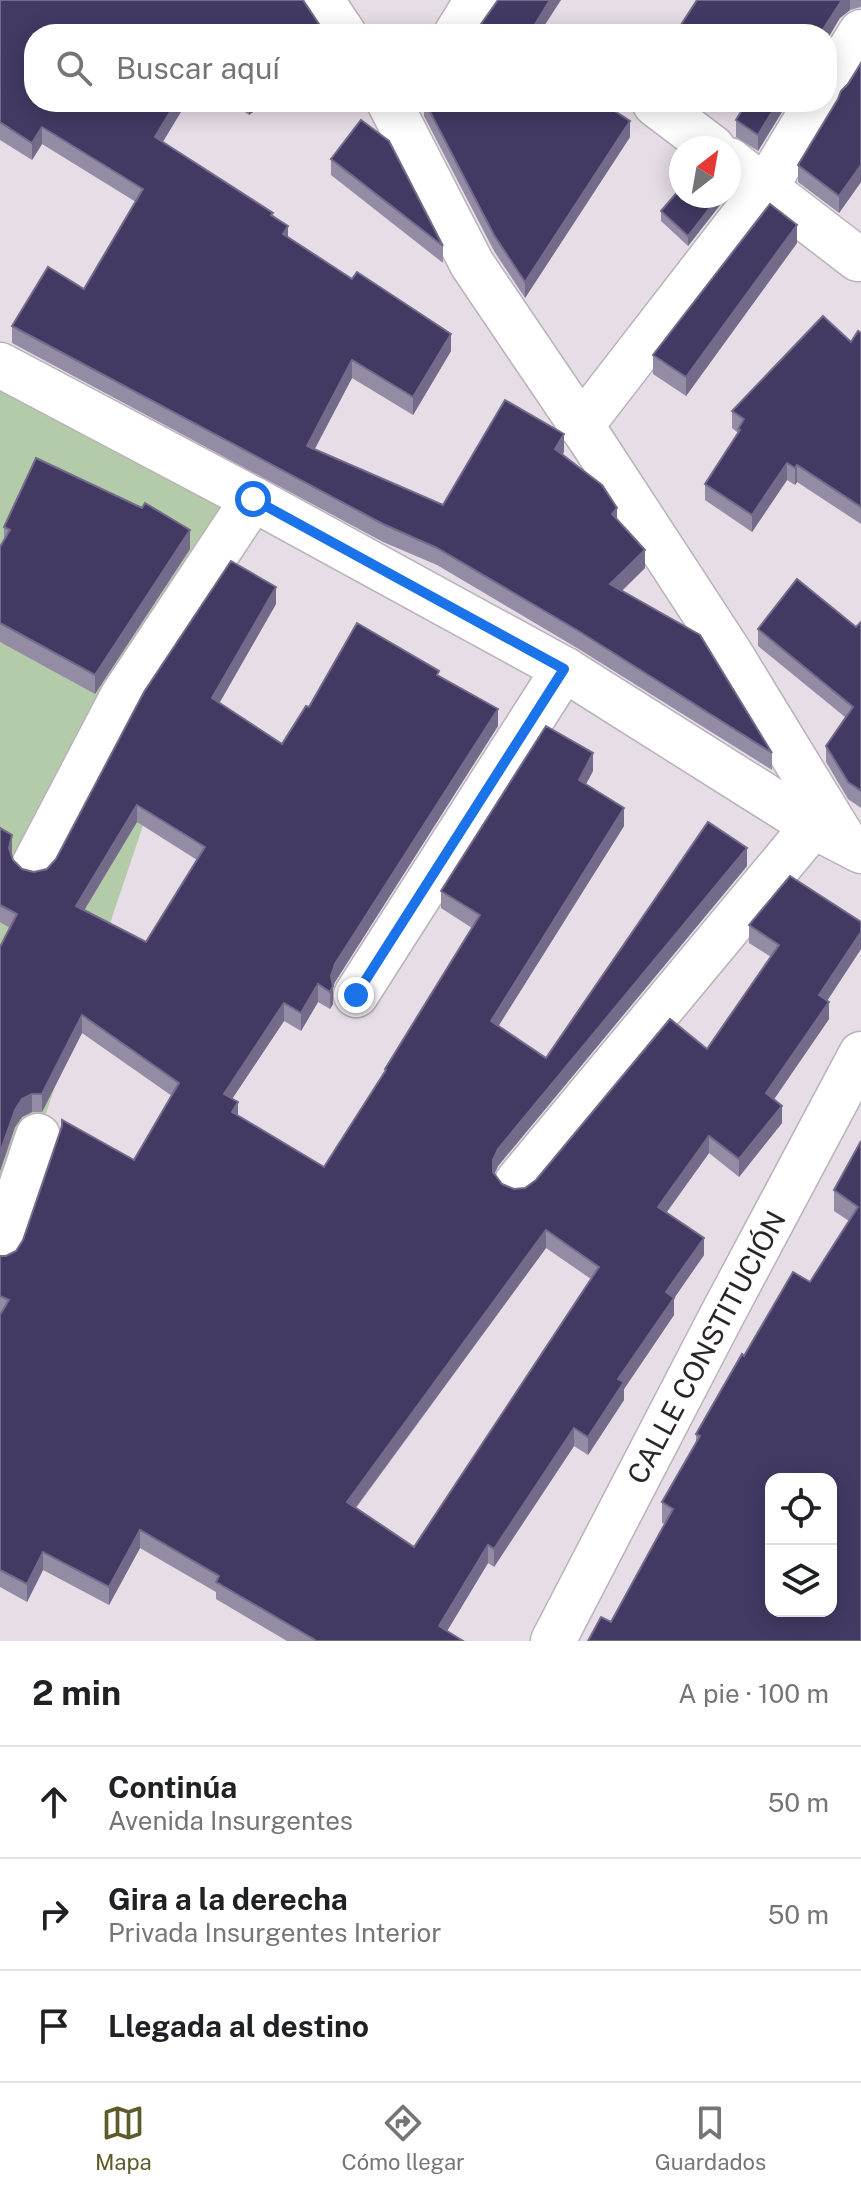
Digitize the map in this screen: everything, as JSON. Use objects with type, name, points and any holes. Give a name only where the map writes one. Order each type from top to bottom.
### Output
[{"type":"street","points":[[321,0],[337,24]]},
{"type":"street","points":[[462,24],[477,0]]},
{"type":"street","points":[[837,71],[861,32]]},
{"type":"street","points":[[402,112],[472,264],[730,653],[839,840]]},
{"type":"street","points":[[666,112],[697,136]]},
{"type":"street","points":[[581,426],[765,188],[811,112]]},
{"type":"street","points":[[741,169],[858,259]]},
{"type":"street","points":[[0,365],[564,669],[839,840]]},
{"type":"street","points":[[34,865],[122,697],[253,499]]},
{"type":"street","points":[[356,995],[564,669]]},
{"type":"street","points":[[517,1182],[839,840]]},
{"type":"street","name":"CALLE CONSTITUCIÓN","points":[[553,1641],[861,1054]]},
{"type":"street","points":[[0,1249],[38,1136]]},
{"type":"green space","points":[[0,358],[253,499],[0,1250]]},
{"type":"building","points":[[0,0],[303,0],[319,24],[24,24],[24,112],[170,112],[155,137],[273,213],[271,215],[288,226],[283,234],[352,279],[357,272],[451,334],[413,397],[352,360],[307,446],[443,505],[505,400],[564,434],[555,449],[602,485],[617,508],[612,514],[645,550],[610,584],[700,635],[772,753],[577,630],[437,548],[383,524],[12,326],[48,267],[84,289],[143,189],[42,127],[32,143],[0,122]]},
{"type":"building","points":[[498,0],[550,0],[535,24],[481,24]]},
{"type":"building","points":[[697,0],[842,0],[826,24],[681,24]]},
{"type":"building","points":[[861,63],[861,165],[839,196],[798,165],[830,112],[837,112],[837,101]]},
{"type":"building","points":[[430,112],[616,112],[630,121],[525,282],[494,235]]},
{"type":"building","points":[[741,112],[772,112],[758,135],[736,120]]},
{"type":"building","points":[[361,120],[389,141],[443,246],[331,159]]},
{"type":"building","points":[[669,202],[669,208],[710,208],[688,236],[661,211]]},
{"type":"building","points":[[770,204],[797,225],[686,377],[653,355]]},
{"type":"building","points":[[823,316],[851,342],[858,331],[861,333],[861,507],[797,465],[795,468],[787,463],[752,515],[705,484],[740,430],[744,419],[732,411]]},
{"type":"building","points":[[36,458],[142,508],[145,503],[190,530],[95,675],[0,623],[0,547],[10,530],[4,527]]},
{"type":"building","points":[[231,561],[276,587],[212,698],[282,744],[306,706],[309,707],[357,623],[439,671],[437,675],[498,709],[335,964],[330,992],[318,984],[301,1013],[284,1003],[224,1094],[238,1102],[232,1112],[324,1167],[480,915],[441,891],[546,726],[593,753],[579,780],[624,808],[491,1021],[546,1058],[708,822],[747,848],[498,1149],[493,1160],[493,1172],[502,1184],[514,1189],[525,1188],[536,1180],[670,1019],[707,1049],[779,945],[749,925],[790,876],[861,922],[861,932],[819,995],[829,1002],[766,1093],[782,1106],[739,1159],[709,1136],[658,1207],[704,1238],[666,1292],[674,1298],[618,1379],[624,1382],[588,1437],[574,1428],[494,1549],[488,1545],[439,1626],[463,1641],[317,1641],[216,1582],[219,1576],[140,1530],[109,1587],[43,1552],[27,1584],[0,1570],[0,1315],[9,1300],[0,1296],[0,1256],[16,1251],[23,1240],[62,1120],[134,1160],[179,1083],[82,1015],[42,1094],[32,1094],[22,1099],[15,1110],[0,1153],[0,947],[17,914],[0,905],[0,828],[12,835],[9,848],[13,860],[22,869],[34,872],[47,869],[56,859],[144,692]],"holes":[[[137,805],[205,847],[146,942],[76,906]],[[546,1230],[599,1267],[414,1547],[347,1502]]]},
{"type":"building","points":[[797,579],[856,627],[861,622],[861,791],[848,782],[826,746],[853,707],[758,629]]},
{"type":"building","points":[[861,1141],[861,1641],[588,1641],[601,1617],[611,1622],[673,1509],[662,1502],[700,1436],[696,1434],[793,1272],[810,1282],[858,1207],[834,1190]]},
{"type":"route","points":[[253,499],[564,669],[356,995]]}]
